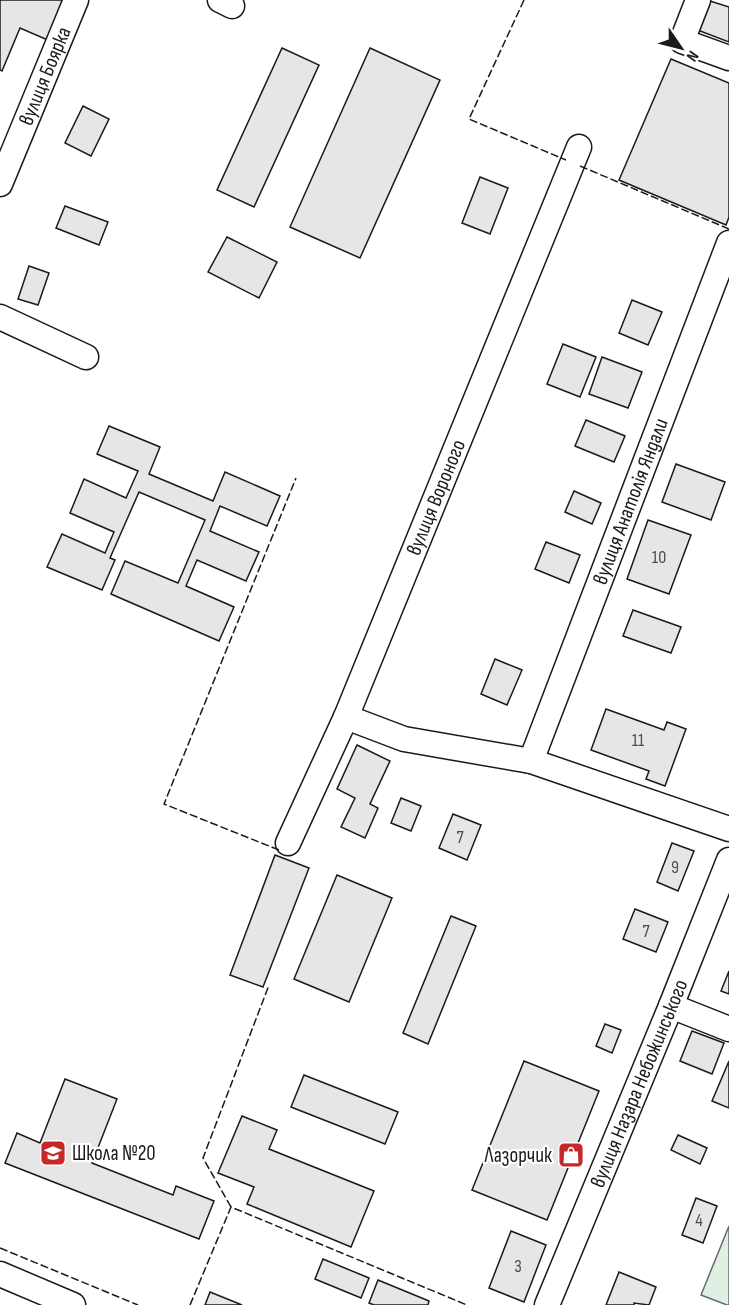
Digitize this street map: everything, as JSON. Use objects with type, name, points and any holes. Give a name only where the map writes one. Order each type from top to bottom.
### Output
[{"type":"street","name":"вулиця Боярка","points":[[0,184],[76,0]]},
{"type":"street","points":[[698,0],[682,41],[729,58]]},
{"type":"street","name":"вулиця Вороного","points":[[288,843],[346,717],[579,147]]},
{"type":"street","name":"вулиця Анатолія Яндали","points":[[531,761],[729,243]]},
{"type":"street","points":[[0,316],[86,357]]},
{"type":"street","points":[[346,717],[405,739],[531,761],[729,829]]},
{"type":"street","name":"вулиця Назара Небожинського","points":[[547,1305],[729,860]]},
{"type":"street","points":[[671,1006],[729,1029]]},
{"type":"street","points":[[0,1274],[73,1305]]},
{"type":"green space","points":[[729,1226],[729,1305],[727,1305],[701,1295]]},
{"type":"building","points":[[0,0],[67,0],[50,41],[20,28],[2,71],[0,70]]},
{"type":"building","points":[[707,0],[729,7],[729,42],[695,29]]},
{"type":"building","points":[[282,48],[319,65],[254,207],[217,190]]},
{"type":"building","points":[[370,48],[440,80],[360,258],[290,227]]},
{"type":"building","points":[[671,59],[729,83],[729,217],[726,225],[619,180]]},
{"type":"building","points":[[83,106],[109,119],[91,156],[65,143]]},
{"type":"building","points":[[480,177],[508,188],[490,234],[462,223]]},
{"type":"building","points":[[65,206],[108,222],[99,245],[56,228]]},
{"type":"building","points":[[227,237],[277,262],[259,298],[208,272]]},
{"type":"building","points":[[29,266],[49,273],[38,305],[18,299]]},
{"type":"building","points":[[632,300],[662,312],[648,345],[619,333]]},
{"type":"building","points":[[563,344],[596,357],[580,397],[547,384]]},
{"type":"building","points":[[602,357],[642,372],[628,408],[589,394]]},
{"type":"building","points":[[586,420],[625,436],[614,462],[575,446]]},
{"type":"building","points":[[109,426],[160,447],[149,474],[213,501],[225,472],[280,496],[267,526],[220,506],[210,531],[259,552],[246,581],[197,560],[186,586],[234,607],[219,641],[111,594],[125,561],[178,583],[205,520],[139,492],[110,558],[115,560],[102,590],[47,567],[62,534],[105,553],[114,532],[70,513],[84,479],[126,498],[138,471],[97,454]]},
{"type":"building","points":[[676,464],[725,482],[711,520],[662,502]]},
{"type":"building","points":[[574,491],[601,503],[592,524],[565,512]]},
{"type":"building","points":[[648,520],[691,535],[669,594],[627,579]]},
{"type":"building","points":[[546,542],[580,555],[569,583],[535,569]]},
{"type":"building","points":[[633,610],[681,627],[671,653],[623,636]]},
{"type":"building","points":[[495,659],[522,670],[507,705],[481,694]]},
{"type":"building","points":[[606,709],[664,730],[667,722],[686,729],[665,786],[646,779],[649,771],[591,750]]},
{"type":"building","points":[[357,745],[390,761],[370,804],[378,808],[365,838],[341,827],[355,798],[337,789]]},
{"type":"building","points":[[401,798],[421,806],[411,831],[391,823]]},
{"type":"building","points":[[453,814],[481,825],[467,860],[439,848]]},
{"type":"building","points":[[672,843],[694,851],[678,891],[657,882]]},
{"type":"building","points":[[275,855],[309,868],[263,987],[230,975]]},
{"type":"building","points":[[337,875],[392,898],[349,1002],[294,979]]},
{"type":"building","points":[[635,909],[668,922],[656,952],[623,939]]},
{"type":"building","points":[[451,916],[476,926],[428,1044],[403,1033]]},
{"type":"building","points":[[729,971],[729,994],[721,991]]},
{"type":"building","points":[[605,1024],[621,1030],[612,1053],[596,1046]]},
{"type":"building","points":[[692,1031],[724,1043],[712,1074],[680,1061]]},
{"type":"building","points":[[524,1061],[599,1091],[547,1220],[472,1190]]},
{"type":"building","points":[[729,1061],[729,1108],[712,1101]]},
{"type":"building","points":[[304,1075],[398,1112],[385,1144],[291,1107]]},
{"type":"building","name":"Школа №20","points":[[65,1079],[117,1099],[92,1163],[173,1195],[176,1186],[214,1201],[199,1239],[5,1163],[17,1133],[40,1143]]},
{"type":"building","points":[[242,1116],[277,1130],[269,1149],[374,1191],[351,1247],[247,1204],[254,1187],[218,1173]]},
{"type":"building","points":[[678,1135],[707,1148],[700,1164],[671,1150]]},
{"type":"building","points":[[696,1198],[717,1206],[703,1243],[682,1235]]},
{"type":"building","points":[[511,1231],[546,1245],[524,1302],[489,1288]]},
{"type":"building","points":[[323,1259],[369,1278],[361,1298],[315,1279]]},
{"type":"building","points":[[619,1272],[656,1287],[649,1305],[634,1303],[634,1305],[606,1305]]},
{"type":"building","points":[[378,1280],[429,1301],[428,1305],[374,1305],[369,1303]]},
{"type":"building","points":[[210,1292],[242,1305],[205,1305]]},
{"type":"fence","points":[[524,0],[469,119],[566,160]]},
{"type":"fence","points":[[580,166],[729,229]]},
{"type":"fence","points":[[279,850],[164,804],[296,478]]},
{"type":"fence","points":[[231,1207],[203,1158],[269,985]]},
{"type":"fence","points":[[190,1305],[231,1207],[467,1305]]},
{"type":"fence","points":[[0,1248],[138,1305]]},
{"type":"place","name":"Школа №20","points":[[53,1153]]},
{"type":"place","name":"Лазорчик","points":[[571,1155]]}]
